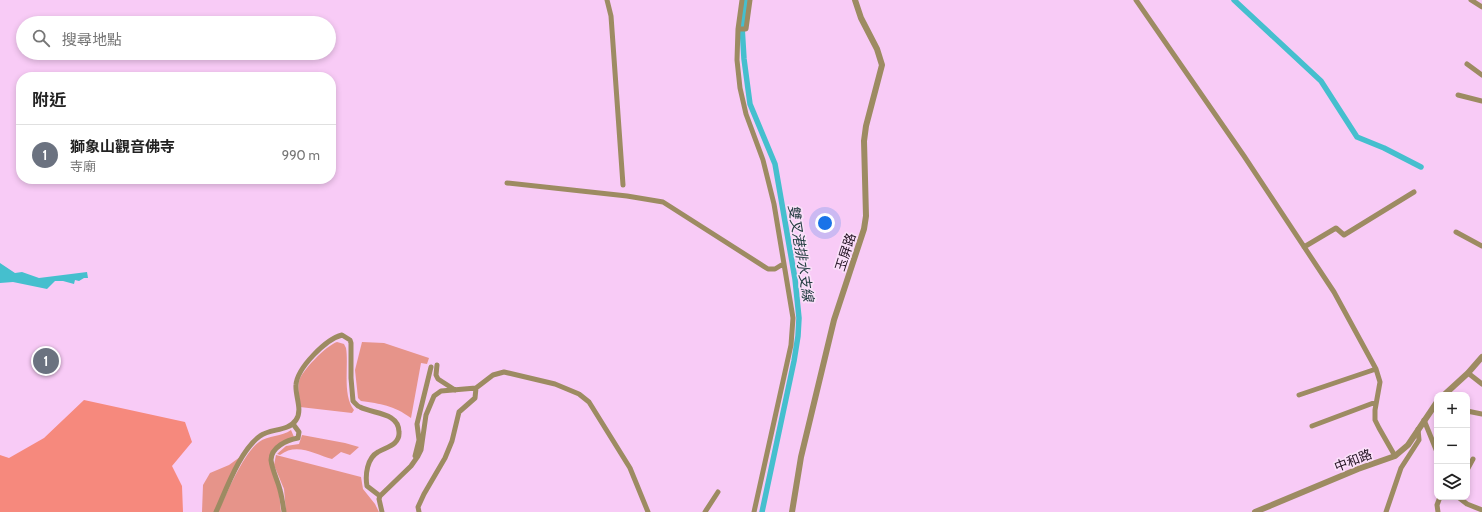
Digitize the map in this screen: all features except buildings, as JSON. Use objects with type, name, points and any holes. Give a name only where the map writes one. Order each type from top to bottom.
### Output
[{"type":"street","points":[[607,0],[611,16],[622,185]]},
{"type":"street","points":[[742,0],[738,29],[737,60],[740,88],[746,114],[763,160],[774,204],[793,318],[791,345],[754,512]]},
{"type":"street","points":[[738,29],[746,29],[750,0]]},
{"type":"street","name":"玉屏路","points":[[792,512],[800,457],[834,320],[864,229],[866,216],[864,141],[866,126],[882,65],[877,49],[860,18],[855,0]]},
{"type":"street","points":[[1136,0],[1244,156],[1334,292],[1376,369],[1380,382],[1376,402],[1375,420],[1395,456]]},
{"type":"street","points":[[1471,0],[1482,7]]},
{"type":"street","points":[[1467,64],[1482,75]]},
{"type":"street","points":[[1458,95],[1482,101]]},
{"type":"street","points":[[507,183],[627,196],[663,202],[768,269],[775,269],[783,264]]},
{"type":"street","points":[[1304,247],[1336,228],[1344,235],[1414,192]]},
{"type":"street","points":[[1456,232],[1482,246]]},
{"type":"street","points":[[216,512],[240,459],[254,441],[265,433],[293,424],[298,416],[299,412],[296,380],[302,368],[329,340],[342,335],[351,343],[351,378],[353,401],[361,408],[388,416],[394,420],[400,434],[398,440],[394,444],[377,452],[372,459],[366,474],[367,486],[380,496]]},
{"type":"street","points":[[1447,392],[1468,373],[1482,357]]},
{"type":"street","points":[[438,365],[436,375],[438,379],[455,391]]},
{"type":"street","points":[[412,466],[419,440],[417,424],[431,367]]},
{"type":"street","points":[[1299,396],[1376,369]]},
{"type":"street","points":[[382,512],[379,500],[380,496],[412,466],[421,450],[426,415],[431,400],[434,396],[441,391],[476,388],[493,375],[504,372],[555,384],[585,398],[593,407],[630,468],[648,512]]},
{"type":"street","points":[[1468,373],[1482,384]]},
{"type":"street","points":[[419,512],[418,507],[424,494],[445,458],[452,441],[459,412],[475,398],[476,388]]},
{"type":"street","points":[[1312,426],[1376,402]]},
{"type":"street","name":"中和路","points":[[1256,512],[1352,472],[1395,456],[1408,445],[1434,406]]},
{"type":"street","points":[[1470,412],[1482,414]]},
{"type":"street","points":[[1424,420],[1434,445]]},
{"type":"street","points":[[284,512],[280,490],[271,461],[277,447],[283,443],[298,438],[298,432],[293,424]]},
{"type":"street","points":[[1386,512],[1401,468],[1419,440],[1418,430]]},
{"type":"street","points":[[1470,465],[1473,460]]},
{"type":"street","points":[[705,512],[718,492]]},
{"type":"street","points":[[1438,512],[1437,505],[1439,500]]},
{"type":"street","points":[[1462,500],[1467,504],[1482,510]]},
{"type":"shaded area","points":[[0,263],[15,273],[22,272],[39,278],[87,272],[88,278],[84,278],[79,281],[75,280],[74,284],[63,281],[55,281],[47,289],[13,282],[0,283]]},
{"type":"shaded area","points":[[337,342],[344,344],[346,348],[348,397],[354,410],[352,413],[300,407],[298,388],[304,372],[327,348]]},
{"type":"shaded area","points":[[362,342],[384,343],[429,358],[427,364],[421,363],[411,418],[393,408],[381,404],[361,401],[358,398],[355,370]]},
{"type":"shaded area","points":[[84,400],[185,422],[192,442],[172,466],[182,486],[183,512],[0,512],[0,455],[9,458],[44,438]]},
{"type":"shaded area","points":[[291,430],[294,437],[271,455],[279,493],[281,512],[218,512],[241,464],[253,448],[263,440]]},
{"type":"shaded area","points":[[302,435],[359,447],[350,455],[341,452],[332,459],[299,449],[292,449],[280,455],[277,454],[286,446],[299,444]]},
{"type":"shaded area","points":[[276,455],[361,477],[363,489],[375,504],[379,512],[286,512],[284,489],[274,465]]},
{"type":"shaded area","points":[[240,457],[241,459],[214,512],[202,512],[203,485],[210,473],[229,465]]},
{"type":"waterway","name":"雙叉港排水支線","points":[[746,0],[742,26],[744,59],[750,104],[775,164],[795,279],[799,318],[794,361],[762,512]]},
{"type":"waterway","points":[[1234,0],[1321,81],[1357,137],[1384,148],[1421,167]]},
{"type":"place","name":"獅象山觀音佛寺","points":[[46,361]]}]
